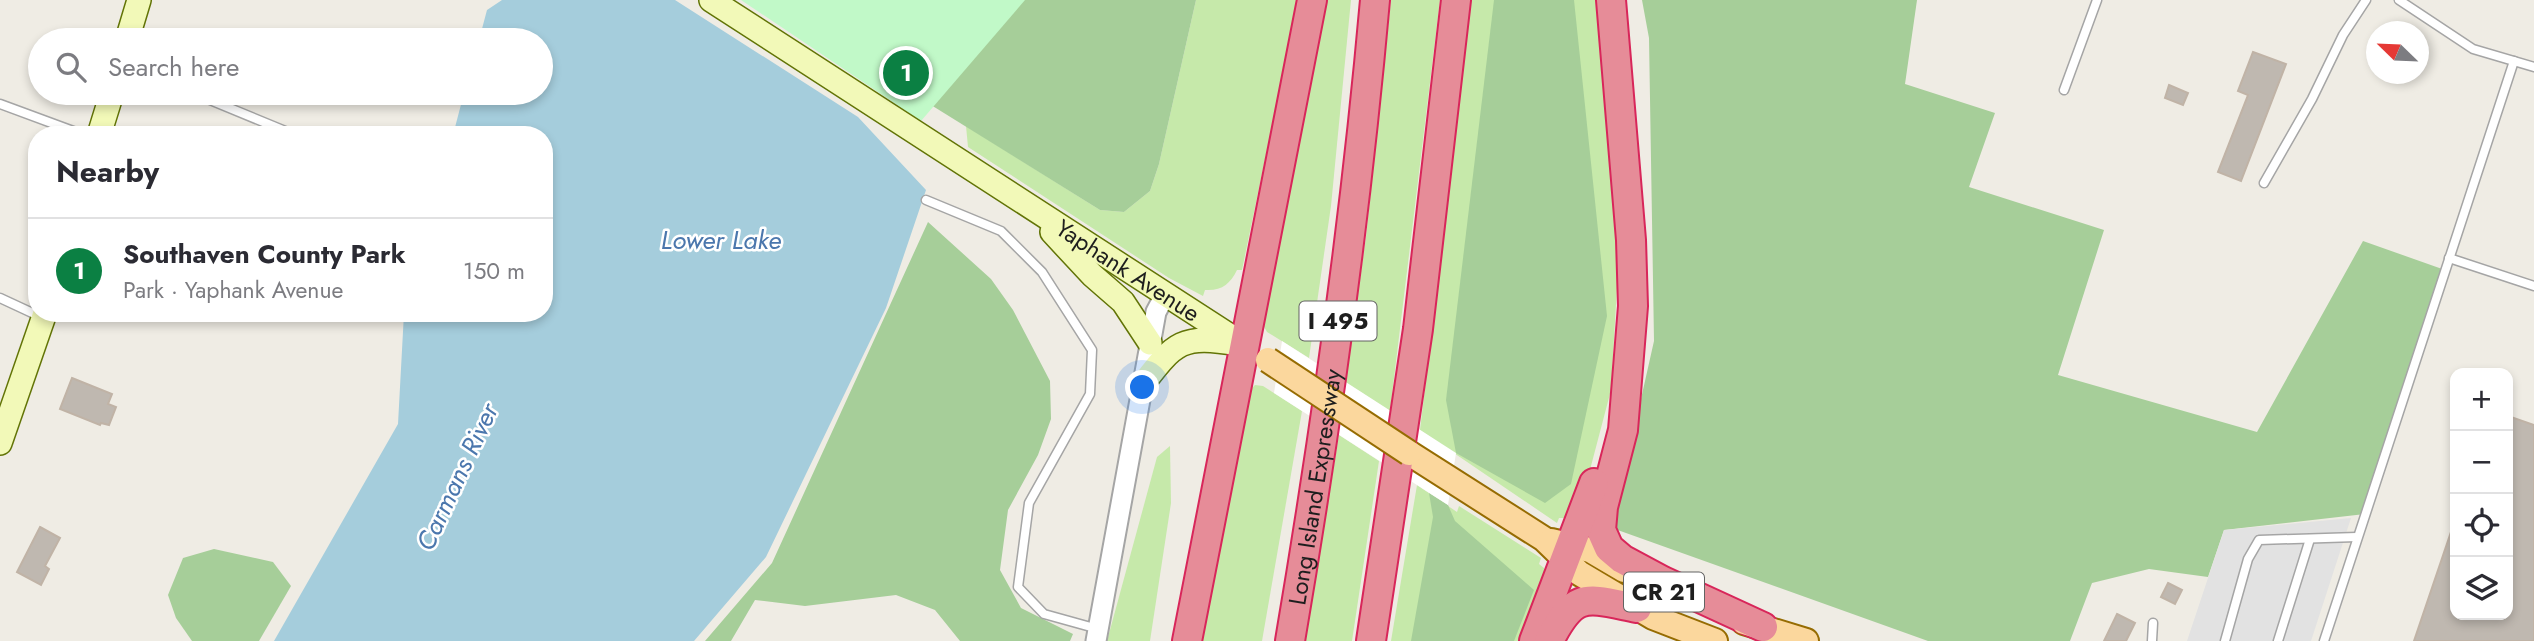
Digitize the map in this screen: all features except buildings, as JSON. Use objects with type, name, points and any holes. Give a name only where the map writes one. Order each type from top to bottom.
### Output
[{"type":"highway","points":[[1187,641],[1312,0]]},
{"type":"highway","name":"Long Island Expressway","points":[[1290,641],[1339,318],[1375,0]]},
{"type":"highway","points":[[1371,641],[1418,329],[1456,0]]},
{"type":"highway","points":[[1611,0],[1631,240],[1633,306],[1623,429],[1600,519],[1604,540],[1615,554],[1643,571],[1763,627]]},
{"type":"highway","points":[[1534,641],[1560,548],[1604,454],[1631,350]]},
{"type":"highway","points":[[1549,641],[1562,617],[1576,603],[1591,600],[1637,608]]},
{"type":"main road","points":[[131,28],[139,0]]},
{"type":"main road","name":"Yaphank Avenue","points":[[711,0],[1463,489],[1560,548],[1579,573],[1637,608],[1715,641]]},
{"type":"main road","points":[[102,126],[108,105]]},
{"type":"main road","points":[[1028,206],[1092,275],[1123,302],[1150,343]]},
{"type":"main road","points":[[0,443],[42,322]]},
{"type":"main road","points":[[1142,385],[1169,351],[1179,344],[1214,340],[1244,345]]},
{"type":"main road","name":"Yaphank Avenue","points":[[1560,548],[1590,550],[1684,601],[1710,612],[1806,641]]},
{"type":"street","points":[[1098,635],[1156,312],[1165,295]]},
{"type":"lane","points":[[2064,90],[2097,0]]},
{"type":"lane","points":[[2264,183],[2312,99],[2343,35],[2366,0]]},
{"type":"lane","points":[[2399,0],[2473,48],[2534,67]]},
{"type":"lane","points":[[2324,641],[2514,61]]},
{"type":"lane","points":[[0,104],[60,126]]},
{"type":"lane","points":[[222,105],[273,126]]},
{"type":"lane","points":[[926,200],[1001,231],[1042,272],[1092,350],[1090,394],[1029,503],[1018,587],[1045,614],[1098,635]]},
{"type":"lane","points":[[2449,258],[2534,286]]},
{"type":"lane","points":[[0,298],[28,309]]},
{"type":"lane","points":[[2225,641],[2248,559],[2259,540],[2357,537]]},
{"type":"lane","points":[[2278,641],[2310,539]]},
{"type":"lane","points":[[2152,641],[2153,623]]},
{"type":"green space","points":[[741,0],[1025,0],[921,121]]},
{"type":"green space","points":[[762,0],[1196,0],[1159,164],[1150,191],[1124,212],[1100,210]]},
{"type":"green space","points":[[1196,0],[1298,0],[1242,270],[1237,270],[1221,288],[1205,290],[1203,296],[1169,278],[968,147],[966,126],[1100,210],[1124,212],[1150,191],[1159,164]]},
{"type":"green space","points":[[1326,0],[1351,0],[1331,206],[1309,358],[1267,332],[1262,323]]},
{"type":"green space","points":[[1391,0],[1440,0],[1390,411],[1345,382],[1366,237]]},
{"type":"green space","points":[[1471,0],[1596,0],[1612,163],[1618,270],[1611,390],[1586,485],[1565,518],[1559,518],[1557,523],[1420,430]]},
{"type":"green space","points":[[1494,0],[1574,0],[1607,316],[1571,484],[1545,503],[1456,453],[1446,400]]},
{"type":"green space","points":[[1642,0],[1917,0],[1905,84],[1995,113],[1969,187],[2104,230],[2058,375],[2257,432],[2363,241],[2445,270],[2365,514],[2224,530],[2208,577],[2149,569],[2092,583],[2070,641],[1928,641],[1612,528],[1654,341],[1649,38]]},
{"type":"green space","points":[[928,222],[991,279],[1013,310],[1050,381],[1051,419],[1038,455],[1008,510],[1000,570],[1021,608],[1073,634],[1070,641],[960,641],[935,610],[896,595],[805,606],[755,600],[731,641],[705,641],[772,563]]},
{"type":"green space","points":[[1255,385],[1263,386],[1302,411],[1262,641],[1200,641],[1247,393]]},
{"type":"green space","points":[[1339,435],[1379,461],[1352,641],[1305,641]]},
{"type":"green space","points":[[1170,446],[1171,503],[1150,641],[1107,641],[1157,457]]},
{"type":"green space","points":[[1417,485],[1457,512],[1459,506],[1541,558],[1539,564],[1544,568],[1545,576],[1524,641],[1391,641]]},
{"type":"green space","points":[[1429,493],[1448,505],[1455,521],[1534,590],[1514,641],[1411,641],[1433,517]]},
{"type":"green space","points":[[214,549],[273,562],[291,586],[259,641],[192,641],[176,618],[168,595],[183,558]]},
{"type":"shaded area","points":[[2351,518],[2311,641],[2187,641],[2224,530]]},
{"type":"water","name":"Lower Lake","points":[[502,0],[675,0],[858,117],[926,190],[886,308],[766,557],[694,641],[274,641],[398,424],[404,322],[553,322],[553,126],[455,126],[461,105],[553,105],[553,28],[482,28],[487,10]]},
{"type":"pier","points":[[1282,341],[1456,453],[1448,505],[1274,393]]},
{"type":"place","name":"Southaven County Park","points":[[906,73]]},
{"type":"water label","name":"Carmans River","points":[[457,477]]}]
